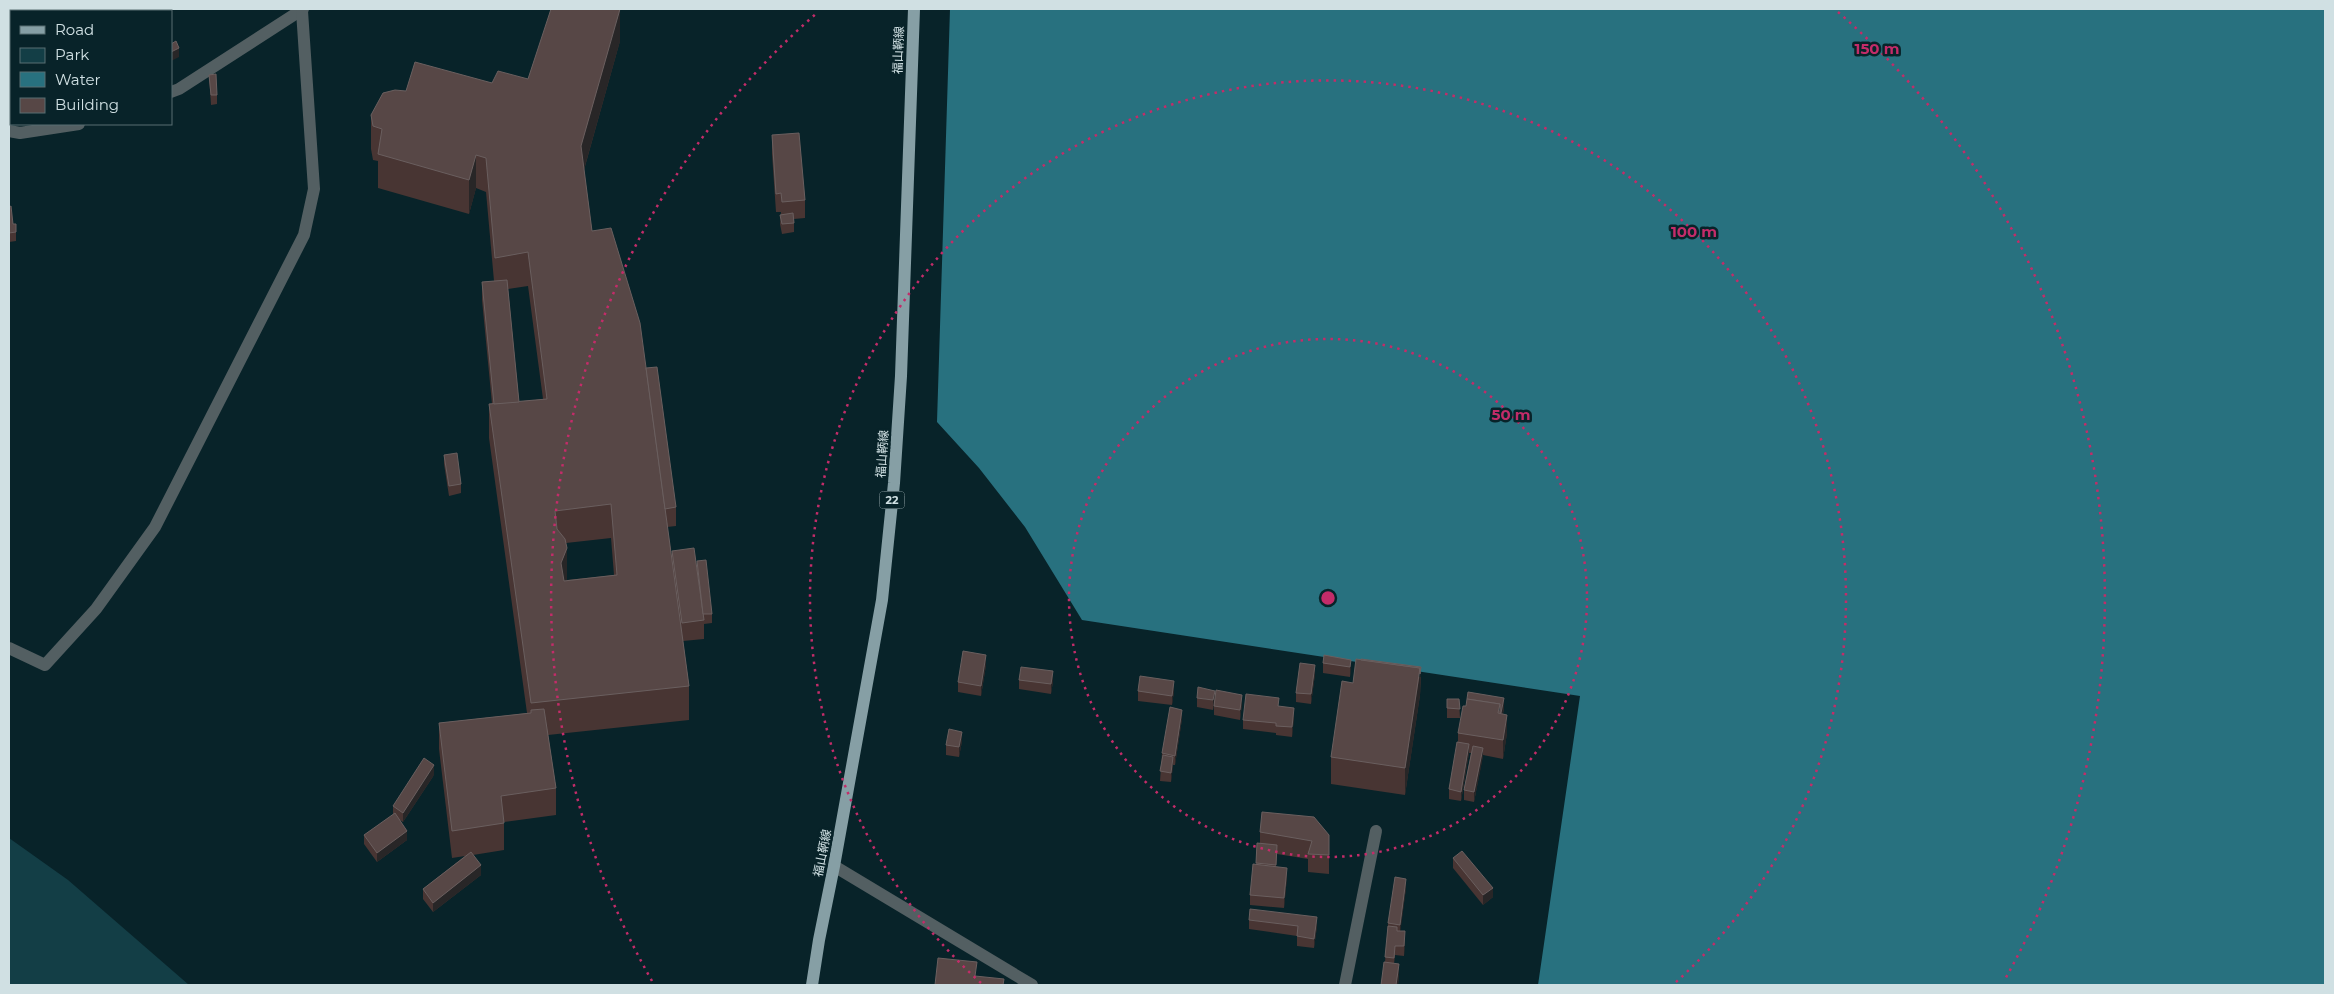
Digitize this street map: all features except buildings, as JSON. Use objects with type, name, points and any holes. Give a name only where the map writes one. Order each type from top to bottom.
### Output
[{"type":"main road","name":"福山鞆線","points":[[812,985],[818,940],[834,866],[882,600],[894,483],[901,376],[914,9]]},
{"type":"street","points":[[9,648],[45,665],[96,609],[155,527],[304,235],[314,189],[302,10],[172,92]]},
{"type":"street","points":[[9,132],[20,133],[72,125]]},
{"type":"street","points":[[1345,985],[1376,831]]},
{"type":"street","points":[[834,866],[1032,985]]},
{"type":"green space","points":[[9,838],[68,880],[189,985],[9,985]]},
{"type":"water","points":[[950,9],[2325,9],[2325,985],[1538,985],[1580,696],[1082,620],[1025,527],[979,468],[937,422]]}]
